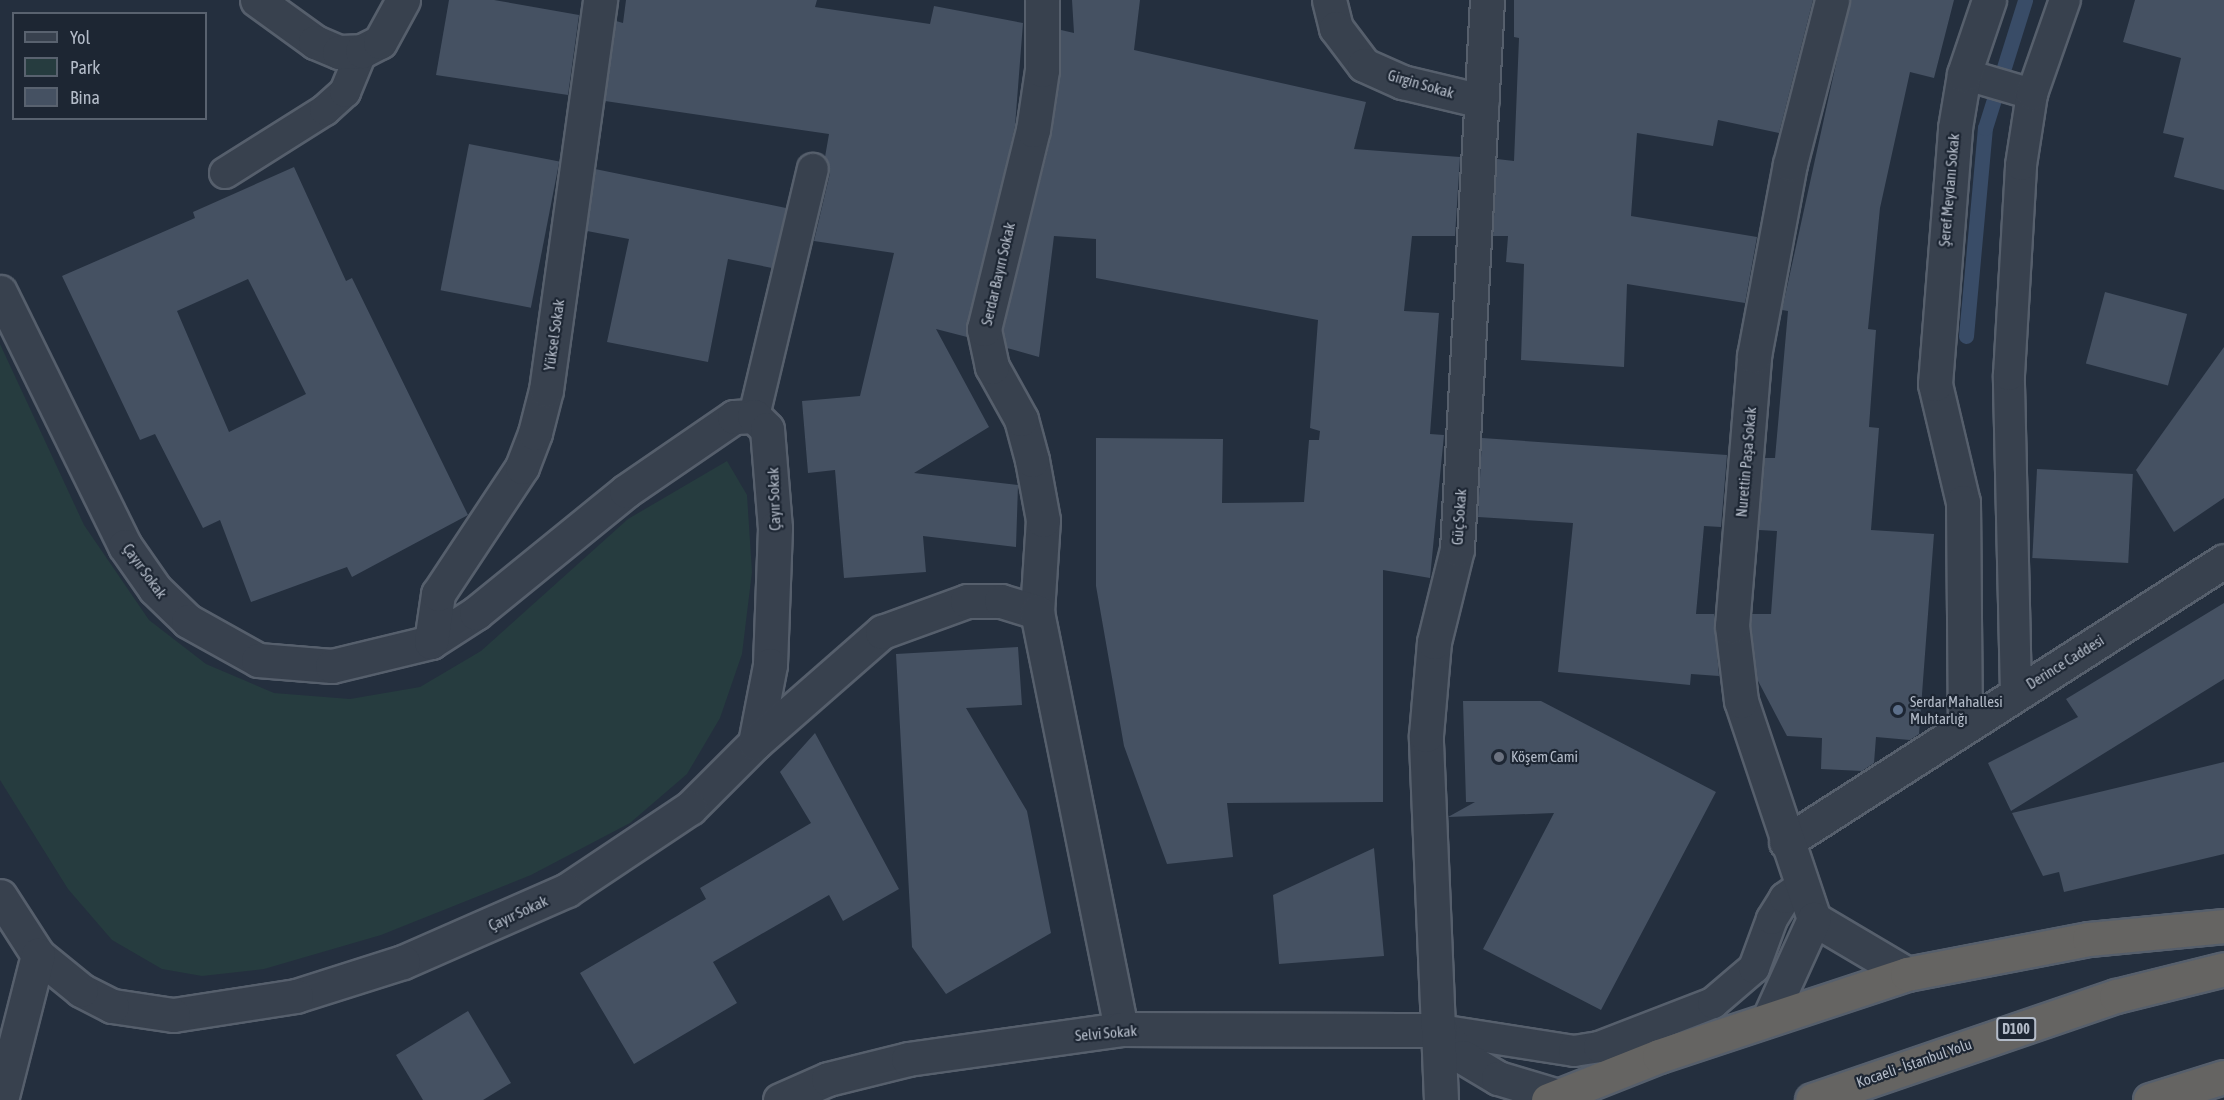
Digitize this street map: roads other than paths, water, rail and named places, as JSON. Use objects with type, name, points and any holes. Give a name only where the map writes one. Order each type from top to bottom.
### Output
[{"type":"highway","points":[[1553,1098],[1769,1018],[1906,974],[2089,939],[2224,926]]},
{"type":"highway","name":"Kocaeli - İstanbul Yolu","points":[[1812,1100],[2116,996],[2224,969]]},
{"type":"highway","points":[[2150,1100],[2224,1077]]},
{"type":"street","points":[[257,0],[294,10],[315,42],[339,52],[362,51],[380,42],[404,0]]},
{"type":"street","name":"Yüksel Sokak","points":[[431,642],[438,594],[522,467],[538,422],[600,0]]},
{"type":"street","name":"Serdar Bayırı Sokak","points":[[1042,0],[1042,70],[1034,130],[984,329],[992,367],[1021,419],[1034,470],[1043,520],[1037,612],[1121,1029]]},
{"type":"street","name":"Girgin Sokak","points":[[1329,0],[1336,28],[1364,64],[1402,82],[1482,101]]},
{"type":"street","name":"Güç Sokak","points":[[1441,1100],[1440,1030],[1426,826],[1426,725],[1434,642],[1457,549],[1487,0]]},
{"type":"street","name":"Nurettin Paşa Sokak","points":[[1814,919],[1800,887],[1741,701],[1732,626],[1754,356],[1790,164],[1832,0]]},
{"type":"street","name":"Şeref Meydanı Sokak","points":[[1965,725],[1963,502],[1935,384],[1948,179],[1967,74],[1989,0]]},
{"type":"street","name":"Çayır Sokak","points":[[0,292],[125,546],[155,589],[188,621],[258,660],[294,665],[332,666],[431,642],[708,433],[734,417],[754,416],[769,439],[776,528],[770,664],[756,743],[690,808],[567,890],[403,962],[296,996],[232,1010],[146,1014],[112,1006],[81,990],[38,955],[0,896]]},
{"type":"street","name":"Derince Caddesi","points":[[1786,842],[1965,725],[2224,561]]},
{"type":"street","points":[[756,743],[882,632],[967,601],[1001,601],[1037,612]]},
{"type":"street","points":[[1769,1018],[1814,919],[1906,974]]},
{"type":"street","points":[[2,1100],[38,955]]},
{"type":"street","name":"Selvi Sokak","points":[[780,1100],[828,1079],[908,1059],[1121,1029],[1440,1030]]},
{"type":"street","points":[[1440,1030],[1463,1057],[1498,1078],[1553,1098]]},
{"type":"lane","points":[[2016,693],[2009,375],[2020,165],[2030,94],[2065,0]]},
{"type":"lane","points":[[225,173],[326,110],[345,92],[362,51]]},
{"type":"lane","points":[[1967,74],[2030,94]]},
{"type":"lane","points":[[754,416],[813,170]]},
{"type":"lane","points":[[1440,1030],[1574,1051],[1599,1047],[1713,1003],[1754,968],[1772,920],[1785,898],[1800,887]]},
{"type":"waterway","points":[[1966,336],[1985,128],[2025,0]]},
{"type":"place","name":"Serdar Mahallesi Muhtarlığı","points":[[1898,710]]},
{"type":"place","name":"Köşem Cami","points":[[1499,757]]}]
